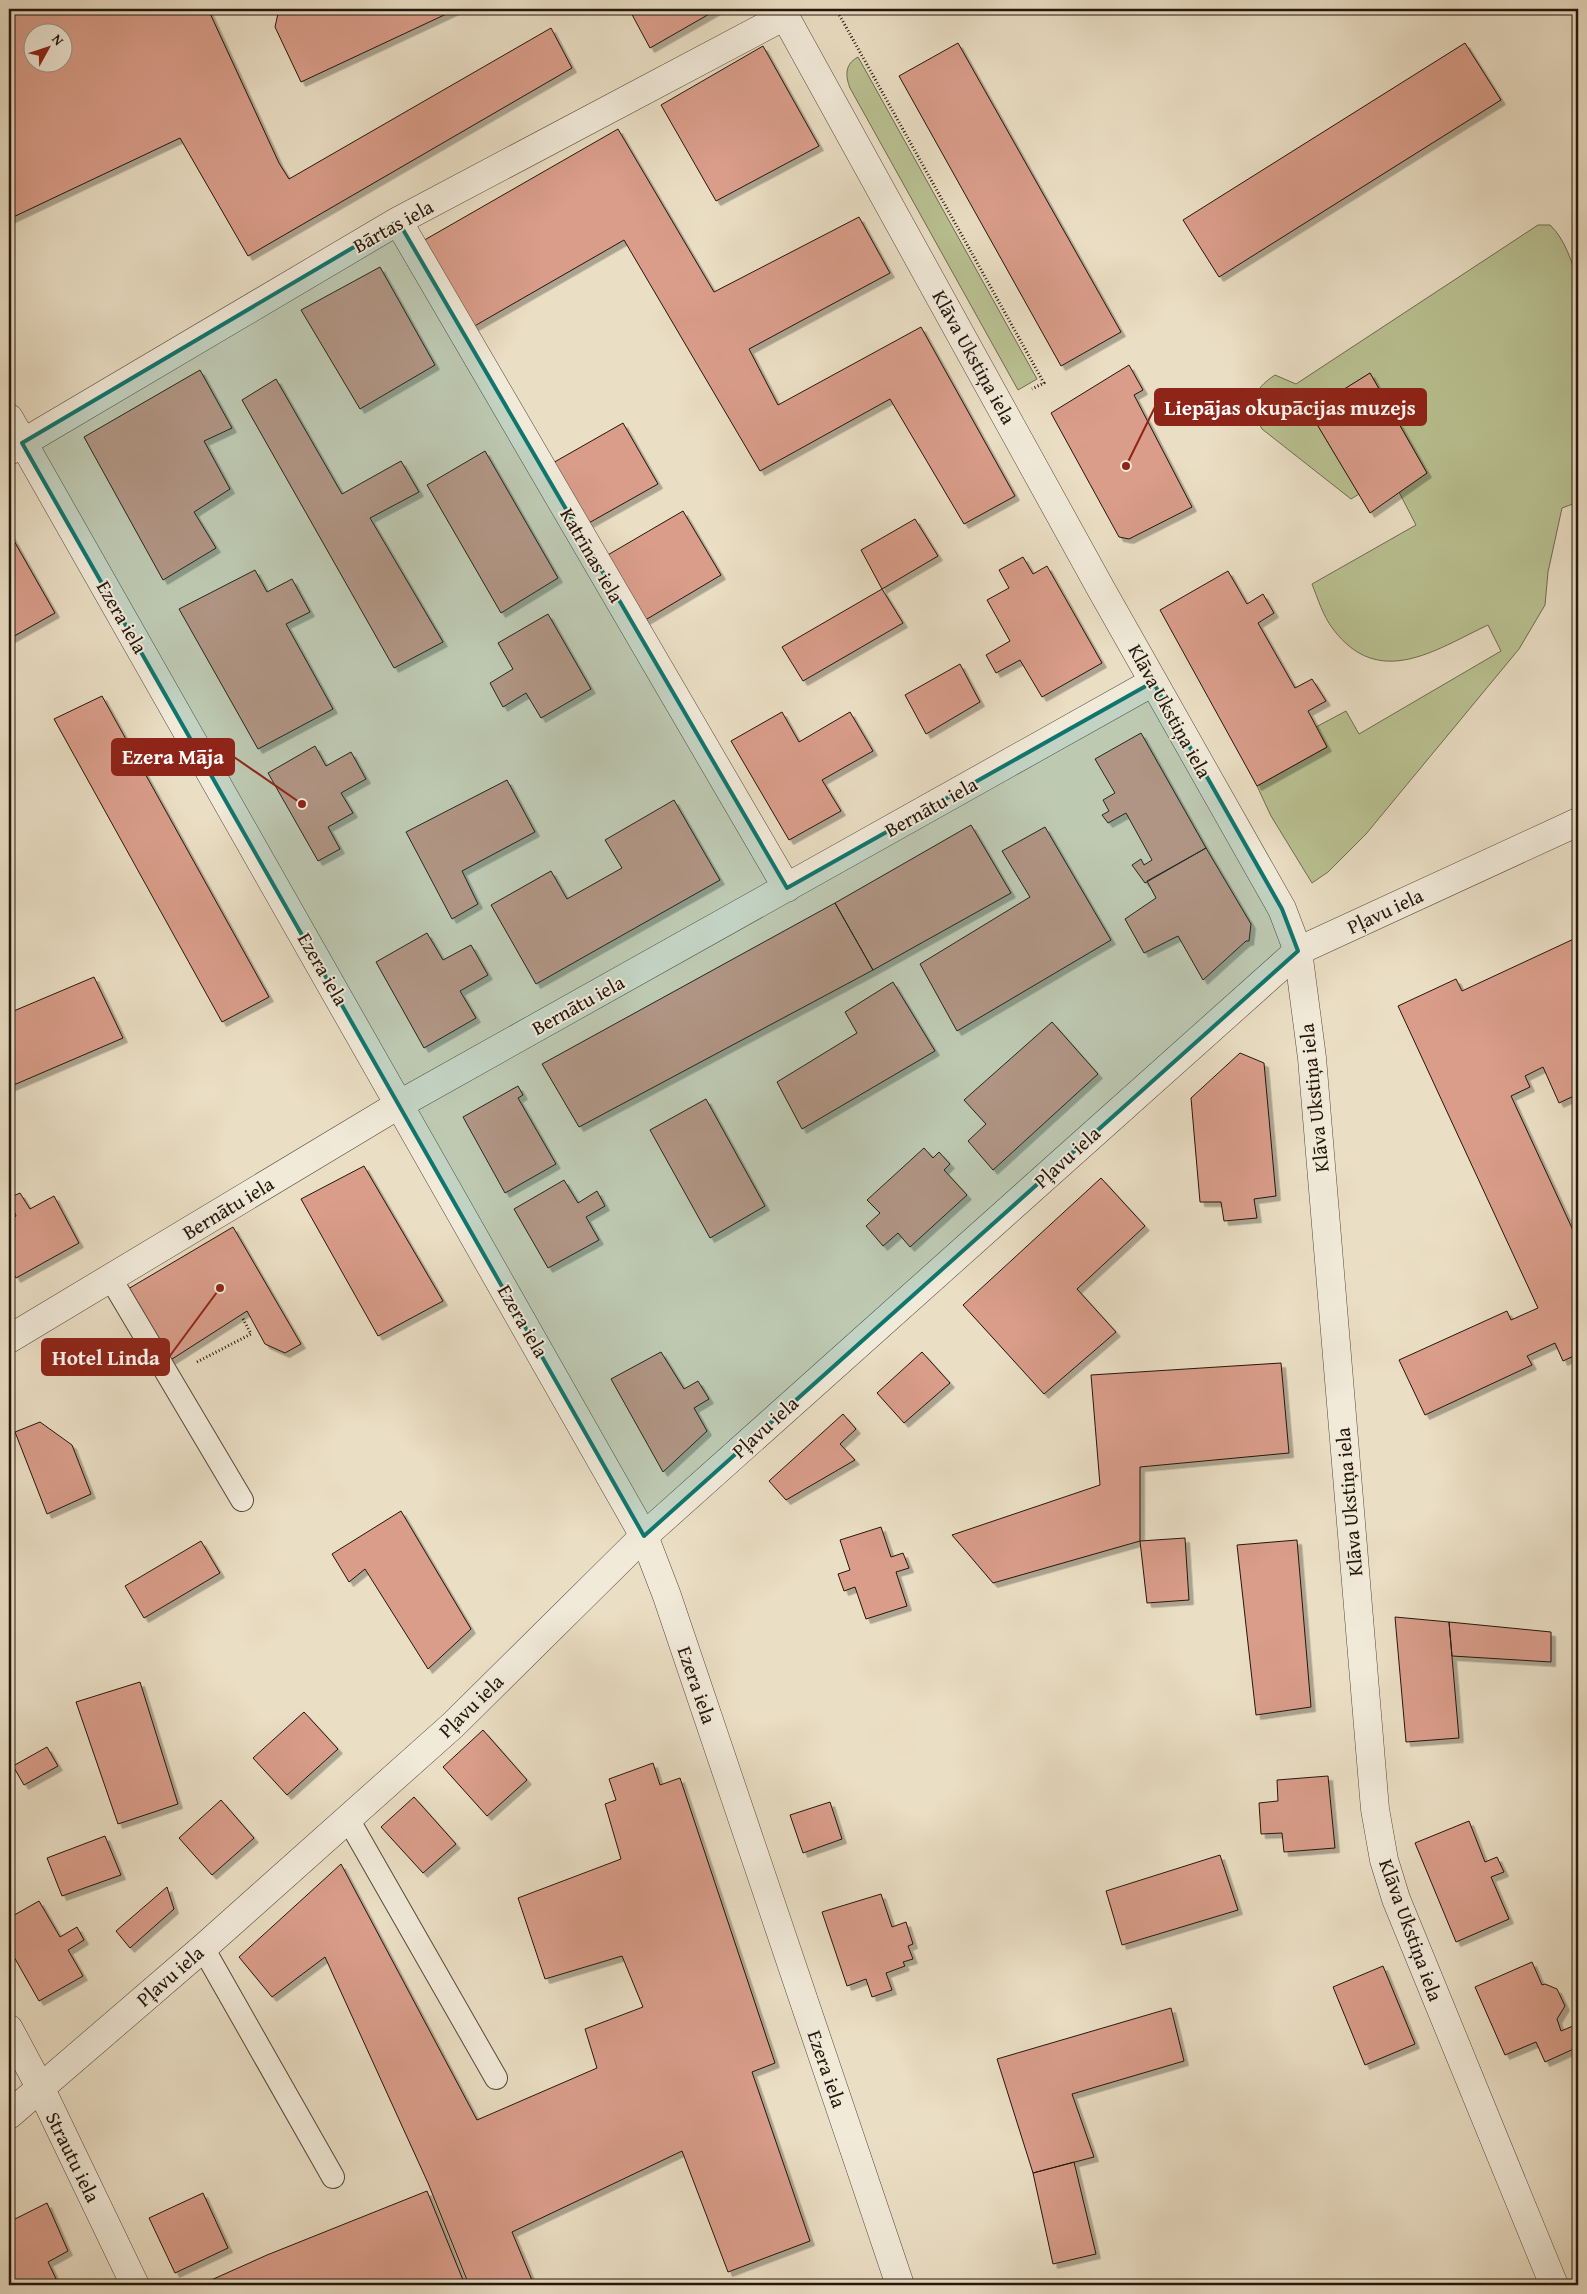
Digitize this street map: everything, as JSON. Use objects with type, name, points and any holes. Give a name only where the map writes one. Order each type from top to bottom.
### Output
[{"type":"street","name":"Bārtas iela","points":[[16,447],[398,221],[783,12]]},
{"type":"street","name":"Klāva Ukstiņa iela","points":[[783,12],[1154,682],[1282,909],[1298,951],[1312,1058],[1375,1809],[1384,1860],[1396,1899],[1554,2285]]},
{"type":"street","name":"Katrīnas iela","points":[[398,221],[787,888]]},
{"type":"street","name":"Ezera iela","points":[[9,418],[16,447],[400,1104],[644,1536],[667,1596],[900,2285]]},
{"type":"street","name":"Bernātu iela","points":[[9,1340],[400,1104],[1154,682]]},
{"type":"street","name":"Pļavu iela","points":[[9,2115],[203,1948],[348,1819],[452,1725],[644,1536],[1298,951],[1578,822]]},
{"type":"street","name":"Strautu iela","points":[[9,2029],[40,2087],[135,2285]]},
{"type":"lane","points":[[111,1279],[242,1500]]},
{"type":"lane","points":[[348,1819],[496,2078]]},
{"type":"lane","points":[[203,1948],[333,2177]]},
{"type":"path","points":[[836,9],[1044,383],[1026,393]]},
{"type":"path","points":[[169,1378],[251,1334],[242,1317]]},
{"type":"highlighted area","points":[[398,221],[787,888],[1153,682],[1282,909],[1298,951],[644,1536],[22,443]]},
{"type":"green space","points":[[858,57],[1037,379],[1018,390],[850,88],[847,79],[848,66]]},
{"type":"green space","points":[[1538,225],[1550,225],[1560,237],[1578,282],[1578,502],[1562,508],[1548,572],[1545,605],[1519,649],[1366,834],[1328,872],[1312,883],[1271,816],[1257,786],[1327,747],[1316,727],[1346,711],[1359,734],[1501,651],[1488,625],[1428,653],[1408,659],[1388,661],[1369,658],[1351,647],[1333,629],[1321,607],[1312,584],[1416,525],[1399,492],[1426,472],[1370,373],[1309,411],[1359,494],[1351,499],[1262,429],[1255,413],[1254,405],[1257,392],[1261,386],[1275,375],[1296,384]]},
{"type":"building","points":[[17,9],[208,9],[279,163],[289,179],[551,28],[572,68],[248,256],[180,138],[9,219],[9,13]]},
{"type":"building","points":[[279,9],[457,9],[301,82],[275,27]]},
{"type":"building","points":[[629,9],[718,9],[650,48]]},
{"type":"building","points":[[958,43],[1121,332],[1061,366],[899,76]]},
{"type":"building","points":[[1465,43],[1501,100],[1219,277],[1183,220]]},
{"type":"building","points":[[763,46],[819,146],[716,201],[661,105]]},
{"type":"building","points":[[618,129],[714,292],[859,217],[890,273],[749,349],[778,405],[921,327],[1015,496],[964,524],[890,399],[760,471],[624,240],[471,328],[421,242]]},
{"type":"building","points":[[380,267],[435,365],[360,409],[301,310]]},
{"type":"building","points":[[1129,365],[1143,390],[1134,395],[1192,507],[1129,539],[1119,537],[1051,413]]},
{"type":"building","points":[[200,370],[232,428],[204,441],[230,489],[194,512],[216,548],[163,580],[84,437]]},
{"type":"building","points":[[1370,373],[1427,473],[1370,513],[1309,411]]},
{"type":"building","points":[[276,379],[342,494],[401,461],[419,492],[370,518],[443,642],[394,668],[242,400]]},
{"type":"building","points":[[623,423],[658,484],[587,524],[551,464]]},
{"type":"building","points":[[485,451],[558,578],[501,613],[427,485]]},
{"type":"building","points":[[683,511],[721,575],[642,622],[606,556]]},
{"type":"building","points":[[915,519],[938,556],[882,589],[861,550]]},
{"type":"building","points":[[9,532],[55,613],[9,639]]},
{"type":"building","points":[[1023,557],[1033,574],[1047,566],[1102,663],[1042,697],[1020,660],[996,673],[986,655],[1010,641],[987,600],[1009,588],[999,570]]},
{"type":"building","points":[[255,570],[267,592],[292,579],[310,612],[286,624],[333,709],[258,749],[179,609]]},
{"type":"building","points":[[1228,571],[1247,604],[1263,594],[1274,613],[1258,623],[1295,688],[1312,679],[1326,701],[1308,711],[1327,747],[1257,786],[1160,610]]},
{"type":"building","points":[[882,589],[903,623],[803,681],[782,647]]},
{"type":"building","points":[[548,614],[591,689],[541,718],[526,693],[503,707],[490,683],[513,669],[498,643]]},
{"type":"building","points":[[960,664],[980,702],[926,734],[905,695]]},
{"type":"building","points":[[102,696],[269,997],[222,1022],[54,719]]},
{"type":"building","points":[[782,712],[799,742],[850,712],[873,751],[822,780],[841,811],[789,840],[731,741]]},
{"type":"building","points":[[1141,733],[1206,848],[1145,883],[1132,865],[1141,859],[1144,865],[1152,860],[1126,813],[1108,823],[1102,815],[1109,811],[1103,800],[1115,793],[1095,759]]},
{"type":"building","points":[[315,746],[326,766],[351,752],[366,779],[341,793],[353,813],[328,827],[340,849],[318,861],[268,773]]},
{"type":"building","points":[[507,780],[535,832],[462,871],[478,904],[452,919],[406,832]]},
{"type":"building","points":[[674,800],[720,880],[536,984],[491,905],[551,871],[567,899],[622,868],[605,840]]},
{"type":"building","points":[[971,825],[1011,893],[873,970],[835,903]]},
{"type":"building","points":[[1045,827],[1111,940],[957,1031],[920,964],[1030,897],[1002,851]]},
{"type":"building","points":[[1206,848],[1251,924],[1249,941],[1246,941],[1203,980],[1178,936],[1144,953],[1125,919],[1156,898],[1147,881]]},
{"type":"building","points":[[835,903],[873,970],[579,1127],[542,1064]]},
{"type":"building","points":[[427,933],[443,960],[471,945],[488,975],[460,991],[476,1018],[424,1048],[376,962]]},
{"type":"building","points":[[1578,937],[1578,1094],[1559,1103],[1543,1067],[1525,1076],[1530,1087],[1511,1096],[1578,1241],[1578,1354],[1563,1361],[1555,1343],[1527,1356],[1532,1365],[1425,1415],[1399,1360],[1507,1311],[1511,1320],[1538,1308],[1398,1006],[1456,979],[1462,991]]},
{"type":"building","points":[[94,977],[123,1038],[9,1087],[9,1013]]},
{"type":"building","points":[[893,982],[935,1051],[802,1129],[777,1082],[857,1033],[845,1012]]},
{"type":"building","points":[[1052,1022],[1098,1074],[993,1170],[968,1141],[986,1124],[964,1100]]},
{"type":"building","points":[[1240,1053],[1264,1063],[1276,1196],[1254,1199],[1257,1218],[1224,1221],[1221,1202],[1200,1202],[1191,1098]]},
{"type":"building","points":[[518,1086],[523,1095],[518,1098],[556,1164],[505,1193],[463,1117]]},
{"type":"building","points":[[706,1099],[765,1206],[710,1238],[650,1130]]},
{"type":"building","points":[[924,1148],[933,1158],[939,1152],[950,1164],[944,1170],[967,1195],[910,1247],[898,1233],[883,1246],[866,1226],[880,1213],[867,1200]]},
{"type":"building","points":[[364,1166],[443,1301],[378,1336],[301,1199]]},
{"type":"building","points":[[1101,1178],[1145,1226],[1077,1289],[1116,1332],[1044,1394],[963,1305]]},
{"type":"building","points":[[564,1180],[578,1203],[597,1191],[605,1206],[586,1217],[599,1240],[548,1268],[514,1209]]},
{"type":"building","points":[[20,1193],[30,1209],[54,1196],[79,1243],[16,1278],[9,1265],[9,1221],[16,1216],[9,1198]]},
{"type":"building","points":[[233,1227],[301,1344],[285,1353],[265,1344],[247,1311],[169,1361],[128,1289]]},
{"type":"building","points":[[661,1352],[684,1389],[698,1381],[709,1399],[694,1408],[707,1431],[663,1472],[611,1379]]},
{"type":"building","points":[[922,1352],[950,1383],[904,1423],[877,1393]]},
{"type":"building","points":[[1281,1363],[1289,1453],[1140,1467],[1140,1541],[993,1583],[952,1535],[1100,1485],[1091,1375]]},
{"type":"building","points":[[843,1414],[856,1429],[840,1444],[855,1460],[786,1500],[769,1481]]},
{"type":"building","points":[[40,1422],[72,1445],[91,1494],[47,1514],[15,1432]]},
{"type":"building","points":[[401,1511],[471,1629],[428,1669],[365,1569],[349,1582],[332,1554]]},
{"type":"building","points":[[881,1527],[891,1557],[903,1553],[909,1568],[896,1572],[907,1606],[866,1619],[855,1587],[844,1591],[838,1574],[850,1570],[840,1540]]},
{"type":"building","points":[[1185,1538],[1189,1600],[1147,1603],[1140,1541]]},
{"type":"building","points":[[1297,1540],[1311,1707],[1256,1715],[1237,1545]]},
{"type":"building","points":[[201,1541],[220,1573],[144,1618],[125,1586]]},
{"type":"building","points":[[1395,1617],[1449,1622],[1459,1738],[1406,1742]]},
{"type":"building","points":[[1449,1622],[1551,1632],[1551,1662],[1452,1656]]},
{"type":"building","points":[[140,1682],[178,1804],[118,1824],[76,1702]]},
{"type":"building","points":[[304,1712],[338,1749],[287,1795],[253,1758]]},
{"type":"building","points":[[483,1730],[527,1780],[487,1816],[443,1767]]},
{"type":"building","points":[[47,1747],[58,1766],[24,1785],[13,1766]]},
{"type":"building","points":[[653,1763],[660,1785],[680,1778],[775,2063],[752,2072],[810,2241],[728,2272],[682,2151],[512,2232],[534,2285],[469,2285],[428,2183],[325,1957],[272,1997],[239,1957],[341,1864],[477,2120],[597,2068],[585,2029],[643,2007],[622,1956],[545,1979],[518,1898],[621,1859],[605,1804],[616,1800],[609,1779]]},
{"type":"building","points":[[1328,1776],[1335,1848],[1284,1852],[1282,1833],[1261,1834],[1259,1803],[1278,1801],[1277,1780]]},
{"type":"building","points":[[414,1797],[456,1844],[423,1873],[381,1827]]},
{"type":"building","points":[[221,1800],[254,1838],[212,1875],[179,1838]]},
{"type":"building","points":[[830,1802],[842,1839],[803,1853],[790,1815]]},
{"type":"building","points":[[1469,1821],[1485,1862],[1497,1857],[1504,1872],[1491,1877],[1509,1919],[1456,1942],[1415,1843]]},
{"type":"building","points":[[105,1836],[121,1875],[62,1896],[47,1858]]},
{"type":"building","points":[[1220,1855],[1238,1910],[1122,1945],[1106,1891]]},
{"type":"building","points":[[167,1887],[174,1909],[130,1948],[116,1931]]},
{"type":"building","points":[[881,1894],[892,1927],[906,1922],[913,1944],[908,1946],[913,1959],[903,1962],[905,1966],[886,1973],[892,1990],[872,1997],[866,1979],[847,1986],[822,1912]]},
{"type":"building","points":[[39,1901],[60,1937],[77,1927],[84,1940],[68,1950],[83,1976],[39,2001],[9,1948],[9,1918]]},
{"type":"building","points":[[1532,1962],[1542,1985],[1545,1984],[1557,1989],[1565,2006],[1557,2019],[1561,2031],[1573,2026],[1578,2037],[1578,2047],[1545,2062],[1536,2042],[1505,2055],[1475,1987]]},
{"type":"building","points":[[1383,1966],[1415,2044],[1365,2065],[1333,1987]]},
{"type":"building","points":[[1171,2008],[1184,2061],[1072,2094],[1094,2157],[1033,2173],[997,2059]]},
{"type":"building","points":[[1074,2162],[1096,2254],[1053,2264],[1033,2173]]},
{"type":"building","points":[[427,2191],[465,2285],[200,2285],[267,2255]]},
{"type":"building","points":[[203,2193],[228,2248],[175,2273],[149,2218]]},
{"type":"building","points":[[47,2203],[68,2251],[48,2262],[59,2285],[9,2285],[9,2222]]},
{"type":"place","name":"Liepājas okupācijas muzejs","points":[[1126,466]]},
{"type":"place","name":"Ezera Māja","points":[[302,804]]},
{"type":"place","name":"Hotel Linda","points":[[220,1288]]}]
